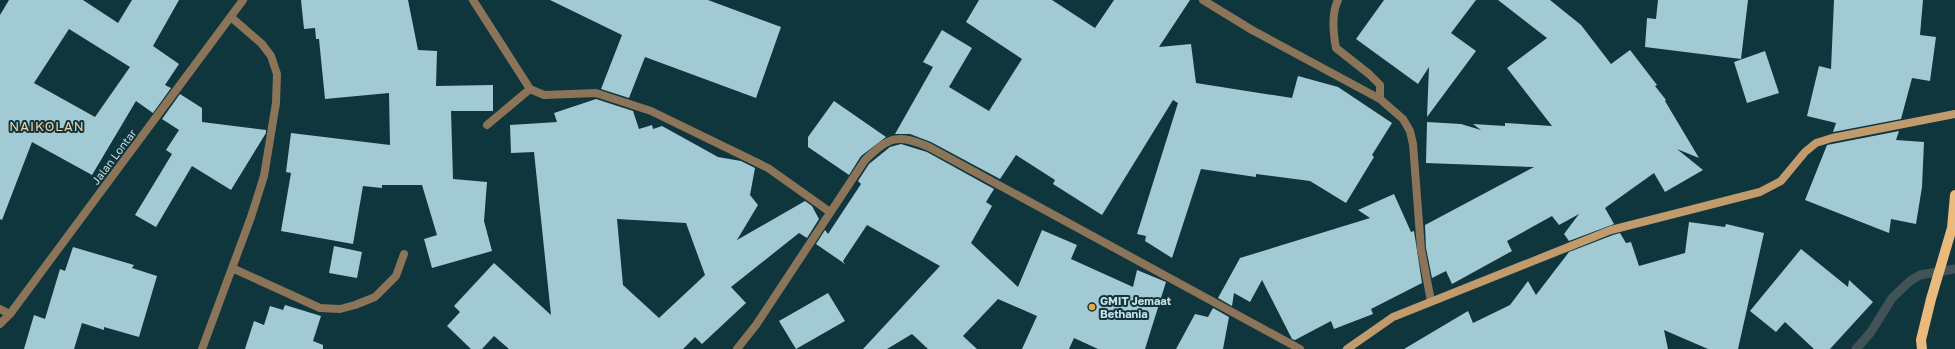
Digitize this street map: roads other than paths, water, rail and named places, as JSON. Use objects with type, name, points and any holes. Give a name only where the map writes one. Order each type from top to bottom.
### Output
[{"type":"main road","points":[[1922,349],[1921,340],[1931,299],[1952,228],[1955,195]]},
{"type":"street","name":"Jalan Lontar","points":[[0,324],[10,314],[232,18],[243,0]]},
{"type":"street","points":[[473,0],[530,89],[544,95],[596,93],[651,111],[768,168],[830,212]]},
{"type":"street","points":[[1203,0],[1252,30],[1380,99],[1403,119],[1410,130],[1413,144],[1422,249],[1431,300]]},
{"type":"street","points":[[1338,0],[1335,6],[1333,31],[1336,48],[1369,74],[1380,85],[1380,99]]},
{"type":"street","points":[[202,349],[251,216],[264,176],[276,103],[277,74],[271,56],[262,44],[232,18]]},
{"type":"street","points":[[487,124],[530,89]]},
{"type":"street","points":[[1347,349],[1393,317],[1431,300],[1611,230],[1760,192],[1781,181],[1805,152],[1816,143],[1832,138],[1955,114]]},
{"type":"street","points":[[737,349],[756,325],[865,160],[880,146],[894,139],[909,138],[934,150],[1300,349]]},
{"type":"street","points":[[232,268],[320,308],[340,309],[375,297],[396,276],[404,254]]},
{"type":"street","points":[[0,309],[10,314]]},
{"type":"waterway","points":[[1856,349],[1871,332],[1892,298],[1910,281],[1920,275],[1955,269]]},
{"type":"place","name":"GMIT Jemaat Bethania","points":[[1092,307]]},
{"type":"district","name":"NAIKOLAN","points":[[47,126]]}]
